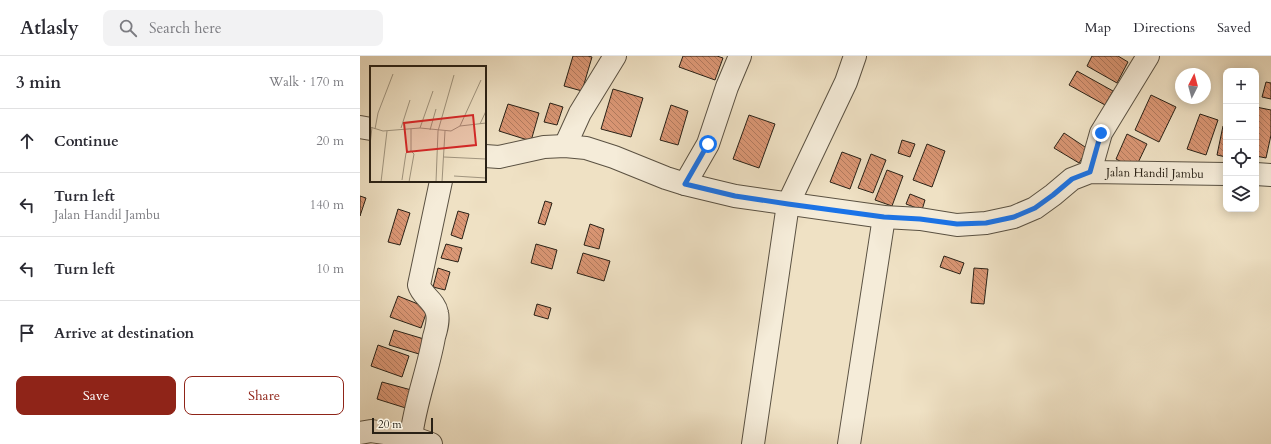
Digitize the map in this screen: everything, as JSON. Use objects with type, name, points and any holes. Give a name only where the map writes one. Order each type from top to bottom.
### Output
[{"type":"street","points":[[565,146],[580,113],[615,56]]},
{"type":"street","points":[[685,184],[708,144],[727,87],[740,56]]},
{"type":"street","points":[[753,444],[788,204],[846,82],[855,56]]},
{"type":"street","points":[[1090,172],[1101,133],[1148,56]]},
{"type":"street","points":[[360,127],[370,129]]},
{"type":"street","name":"Jalan Handil Jambu","points":[[486,156],[499,157],[544,147],[565,146],[586,148],[614,157],[666,178],[735,196],[884,217],[920,219],[957,224],[986,223],[1014,217],[1035,208],[1072,179],[1090,172],[1223,174]]},
{"type":"street","points":[[1259,174],[1271,175]]},
{"type":"street","points":[[411,437],[412,424],[431,357],[438,319],[434,304],[421,291],[419,285],[441,182]]},
{"type":"street","points":[[849,444],[884,217]]},
{"type":"street","points":[[360,433],[371,431],[411,437],[431,444]]},
{"type":"building","points":[[573,56],[592,57],[582,91],[564,86]]},
{"type":"building","points":[[683,56],[717,56],[723,58],[715,80],[679,67]]},
{"type":"building","points":[[1092,56],[1118,56],[1128,62],[1117,83],[1087,66]]},
{"type":"building","points":[[1077,71],[1113,91],[1105,105],[1069,85]]},
{"type":"building","points":[[1266,82],[1271,83],[1271,99],[1262,97]]},
{"type":"building","points":[[613,89],[643,98],[631,137],[601,129]]},
{"type":"building","points":[[1151,95],[1176,107],[1159,142],[1135,130]]},
{"type":"building","points":[[550,103],[563,107],[557,125],[544,122]]},
{"type":"building","points":[[508,104],[539,113],[531,141],[499,131]]},
{"type":"building","points":[[671,105],[688,111],[678,145],[660,140]]},
{"type":"building","points":[[1259,108],[1271,110],[1271,135],[1266,158],[1259,157]]},
{"type":"building","points":[[1200,114],[1218,120],[1206,155],[1187,149]]},
{"type":"building","points":[[749,115],[775,124],[759,168],[733,159]]},
{"type":"building","points":[[1223,126],[1223,156],[1217,155]]},
{"type":"building","points":[[1064,133],[1088,149],[1079,163],[1054,148]]},
{"type":"building","points":[[1127,134],[1147,144],[1135,169],[1116,159]]},
{"type":"building","points":[[902,140],[915,144],[910,157],[898,153]]},
{"type":"building","points":[[927,144],[945,151],[932,187],[913,180]]},
{"type":"building","points":[[842,152],[861,159],[850,189],[830,182]]},
{"type":"building","points":[[871,154],[886,160],[873,193],[858,188]]},
{"type":"building","points":[[887,170],[903,176],[892,206],[875,200]]},
{"type":"building","points":[[910,194],[925,200],[922,210],[906,204]]},
{"type":"building","points":[[360,196],[366,198],[360,216]]},
{"type":"building","points":[[545,201],[552,203],[545,225],[538,223]]},
{"type":"building","points":[[398,209],[410,213],[400,245],[388,242]]},
{"type":"building","points":[[458,211],[469,214],[462,239],[451,235]]},
{"type":"building","points":[[590,224],[604,229],[599,249],[584,245]]},
{"type":"building","points":[[446,244],[462,248],[458,262],[441,258]]},
{"type":"building","points":[[536,244],[557,250],[552,269],[531,263]]},
{"type":"building","points":[[583,253],[610,261],[604,281],[577,273]]},
{"type":"building","points":[[944,256],[964,263],[960,274],[940,267]]},
{"type":"building","points":[[438,268],[450,272],[445,290],[433,287]]},
{"type":"building","points":[[974,268],[988,269],[984,304],[971,303]]},
{"type":"building","points":[[398,296],[428,308],[421,328],[390,317]]},
{"type":"building","points":[[537,304],[551,308],[548,319],[534,315]]},
{"type":"building","points":[[394,330],[424,339],[419,354],[389,345]]},
{"type":"building","points":[[378,345],[409,356],[402,377],[371,366]]},
{"type":"building","points":[[382,382],[415,391],[409,409],[377,399]]},
{"type":"route","points":[[708,144],[685,184],[735,196],[788,204],[884,217],[920,219],[957,224],[986,223],[1014,217],[1035,208],[1072,179],[1090,172],[1101,133]]}]
